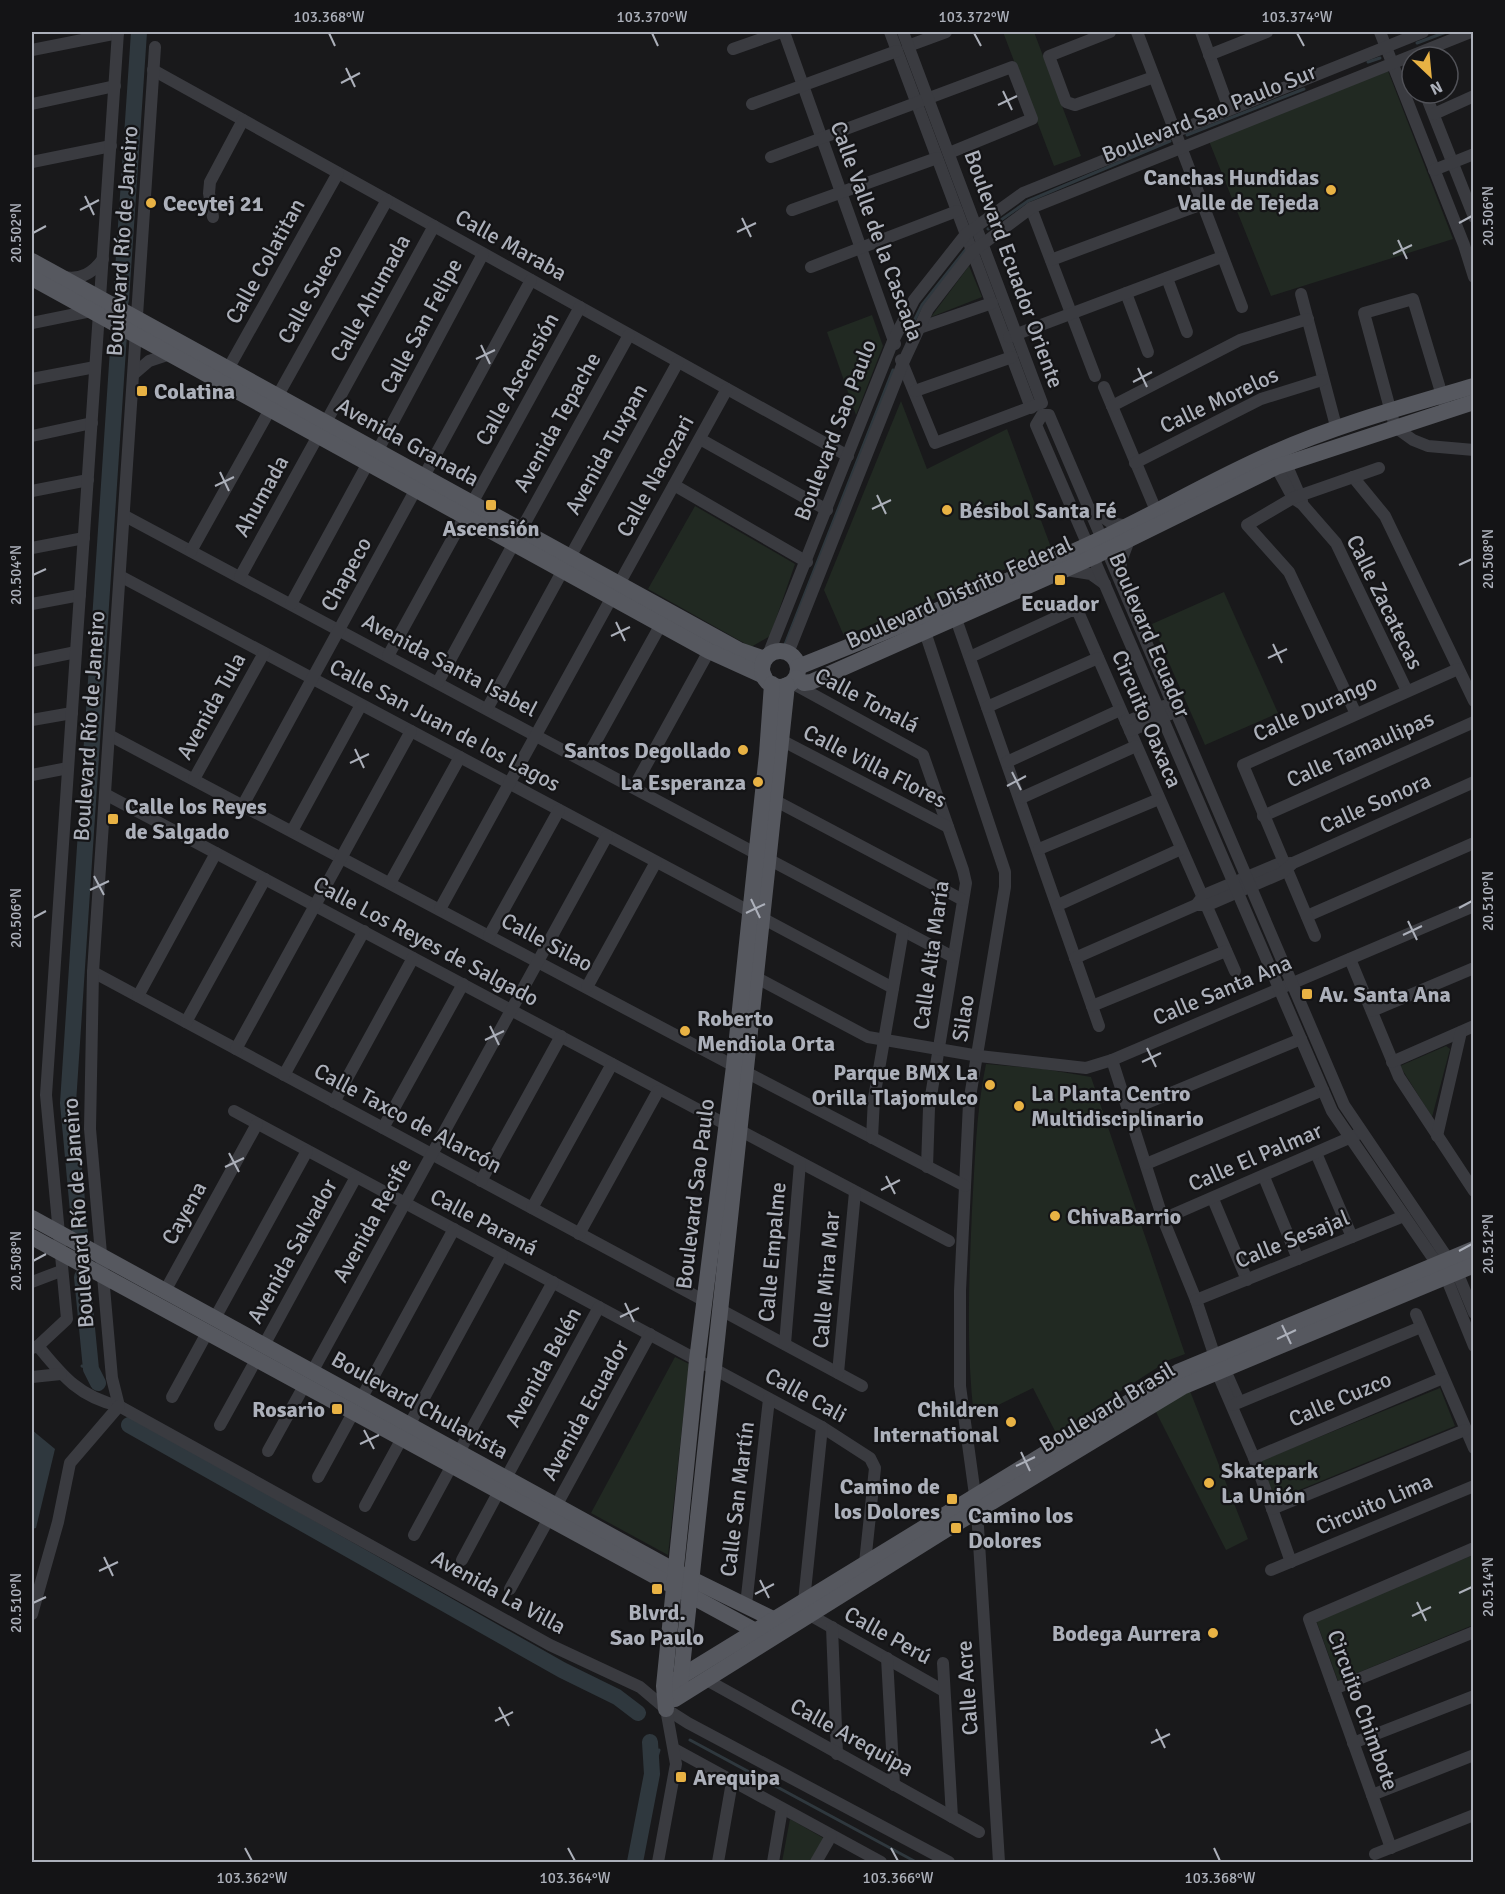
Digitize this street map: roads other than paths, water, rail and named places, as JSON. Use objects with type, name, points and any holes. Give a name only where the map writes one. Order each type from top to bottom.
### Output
[{"type":"main road","name":"Avenida Granada","points":[[32,261],[62,277],[97,308]]},
{"type":"main road","name":"Avenida Granada","points":[[32,278],[228,369],[274,403]]},
{"type":"main road","name":"Avenida Granada","points":[[138,328],[170,354],[274,403],[616,591],[665,617],[739,650],[780,674]]},
{"type":"main road","name":"Boulevard Distrito Federal","points":[[780,674],[804,683],[811,682],[1061,563],[1098,548],[1278,458],[1444,403],[1473,386]]},
{"type":"main road","name":"Boulevard Distrito Federal","points":[[1444,403],[1473,402]]},
{"type":"main road","name":"Boulevard Distrito Federal","points":[[1129,533],[1156,513],[1337,430],[1359,430]]},
{"type":"main road","name":"Boulevard Distrito Federal","points":[[931,624],[956,619],[1061,563]]},
{"type":"main road","name":"Avenida Granada","points":[[665,617],[709,651],[780,674]]},
{"type":"main road","points":[[780,674],[788,652]]},
{"type":"main road","name":"Boulevard Sao Paulo","points":[[763,856],[776,801],[783,741],[780,674]]},
{"type":"main road","name":"Boulevard Sao Paulo","points":[[666,1709],[672,1691],[676,1589],[685,1575],[715,1369],[734,1128],[763,856],[767,754],[780,674]]},
{"type":"main road","name":"Boulevard Sao Paulo","points":[[740,1069],[757,978],[756,915]]},
{"type":"main road","name":"Boulevard Sao Paulo","points":[[682,1676],[691,1597],[685,1575],[697,1360],[704,1300],[734,1128]]},
{"type":"main road","name":"Boulevard Chulavista","points":[[32,1218],[165,1291],[211,1326]]},
{"type":"main road","name":"Boulevard Chulavista","points":[[32,1237],[102,1275],[211,1326],[260,1352],[552,1513],[676,1589],[763,1635]]},
{"type":"main road","name":"Boulevard Brasil","points":[[672,1691],[705,1678],[763,1635],[976,1503],[1178,1372],[1218,1363],[1447,1268],[1473,1249]]},
{"type":"main road","name":"Boulevard Brasil","points":[[1447,1268],[1473,1265]]},
{"type":"main road","name":"Boulevard Chulavista","points":[[552,1513],[782,1623]]},
{"type":"main road","name":"Boulevard Brasil","points":[[807,1608],[865,1563],[943,1523]]},
{"type":"main road","name":"Boulevard Brasil","points":[[672,1691],[682,1676],[763,1635]]},
{"type":"street","points":[[32,50],[118,32]]},
{"type":"street","name":"Boulevard Río de Janeiro","points":[[35,1347],[67,1319],[57,1232],[46,1095],[92,423],[97,308],[103,259],[118,32]]},
{"type":"street","points":[[733,50],[783,32]]},
{"type":"street","name":"Calle Valle de la Cascada","points":[[783,32],[893,341],[935,443],[1031,408]]},
{"type":"street","name":"Boulevard Ecuador Oriente","points":[[890,32],[903,48],[943,155],[983,244],[1011,336],[1012,357],[1031,408],[1040,405],[1042,400],[1011,336],[992,303],[972,252],[957,211],[943,155]]},
{"type":"street","name":"Boulevard Ecuador Oriente","points":[[903,32],[903,48]]},
{"type":"street","points":[[752,104],[946,32]]},
{"type":"street","points":[[1110,32],[1049,56],[1066,102],[1075,105],[1154,77]]},
{"type":"street","points":[[1137,32],[1242,307]]},
{"type":"street","points":[[1201,32],[1229,109]]},
{"type":"street","points":[[1209,55],[1267,32]]},
{"type":"street","points":[[1380,32],[1473,277]]},
{"type":"street","name":"Boulevard Sao Paulo Sur","points":[[966,234],[1023,193],[1386,46],[1402,35],[1423,32]]},
{"type":"street","name":"Boulevard Sao Paulo Sur","points":[[1442,45],[1471,32]]},
{"type":"street","name":"Boulevard Río de Janeiro","points":[[119,1406],[112,1378],[90,1129],[93,972],[135,373],[155,47]]},
{"type":"street","name":"Boulevard Sao Paulo Sur","points":[[972,252],[1031,208],[1400,61]]},
{"type":"street","points":[[771,157],[1012,67],[1032,115],[1029,121],[792,210]]},
{"type":"street","name":"Calle Maraba","points":[[153,70],[848,456]]},
{"type":"street","points":[[32,104],[115,86]]},
{"type":"street","points":[[1434,114],[1473,96]]},
{"type":"street","points":[[1430,105],[1473,215]]},
{"type":"street","points":[[213,217],[209,193],[210,182],[243,120]]},
{"type":"street","points":[[32,162],[111,146]]},
{"type":"street","points":[[1434,170],[1473,153]]},
{"type":"street","name":"Calle Colatitan","points":[[228,369],[338,173]]},
{"type":"street","name":"Calle Sueco","points":[[191,551],[387,200]]},
{"type":"street","points":[[1051,260],[1202,204]]},
{"type":"street","points":[[1031,208],[1095,376]]},
{"type":"street","points":[[811,267],[957,211]]},
{"type":"street","name":"Calle Ahumada","points":[[322,429],[434,226]]},
{"type":"street","name":"Boulevard Sao Paulo","points":[[780,674],[807,562],[893,341],[914,300],[966,234]]},
{"type":"street","name":"Boulevard Sao Paulo","points":[[788,652],[903,363],[928,309],[972,252]]},
{"type":"street","name":"Calle San Felipe","points":[[291,604],[483,254]]},
{"type":"street","points":[[1011,336],[1222,257]]},
{"type":"street","points":[[62,277],[82,277],[92,272],[103,259]]},
{"type":"street","points":[[1167,278],[1187,332]]},
{"type":"street","name":"Chapeco","points":[[243,805],[531,280]]},
{"type":"street","points":[[1126,293],[1148,352]]},
{"type":"street","points":[[1301,294],[1337,430]]},
{"type":"street","points":[[1444,403],[1413,299],[1368,311],[1363,316],[1393,419],[1413,440],[1428,446],[1473,450]]},
{"type":"street","points":[[920,328],[992,303]]},
{"type":"street","name":"Calle Ascensión","points":[[388,656],[580,307]]},
{"type":"street","points":[[32,323],[97,308]]},
{"type":"street","points":[[1112,406],[1240,340],[1308,319]]},
{"type":"street","name":"Avenida Tepache","points":[[438,682],[629,334]]},
{"type":"street","points":[[135,373],[149,362],[170,354]]},
{"type":"street","points":[[915,391],[1012,357]]},
{"type":"street","name":"Avenida Tuxpan","points":[[487,709],[678,362]]},
{"type":"street","points":[[32,379],[95,367]]},
{"type":"street","name":"Calle Morelos","points":[[1135,463],[1262,399],[1322,380]]},
{"type":"street","points":[[1104,387],[1156,513]]},
{"type":"street","name":"Calle Nacozari","points":[[616,591],[727,389]]},
{"type":"street","name":"Boulevard Ecuador","points":[[1473,1313],[1447,1268],[1344,1105],[1251,881],[1120,580],[1098,548],[1078,520],[1036,425],[1042,415],[1049,415],[1088,503],[1098,548],[1105,584],[1332,1111],[1404,1216],[1447,1268],[1473,1346]]},
{"type":"street","points":[[32,436],[92,423]]},
{"type":"street","name":"Ahumada","points":[[240,577],[322,429]]},
{"type":"street","points":[[700,439],[827,510]]},
{"type":"street","name":"Calle Zacatecas","points":[[1278,458],[1299,499],[1336,543],[1407,691]]},
{"type":"street","points":[[1356,714],[1289,572],[1247,525],[1299,499],[1379,468]]},
{"type":"street","points":[[1353,477],[1385,516],[1473,701]]},
{"type":"street","points":[[32,491],[88,480]]},
{"type":"street","points":[[674,485],[807,562]]},
{"type":"street","points":[[1088,503],[1105,519],[1129,533],[1121,561],[1120,580]]},
{"type":"street","name":"Avenida Santa Isabel","points":[[125,516],[953,957]]},
{"type":"street","points":[[1078,520],[1075,540],[1061,563],[1091,574],[1105,584]]},
{"type":"street","points":[[32,548],[84,538]]},
{"type":"street","name":"Calle San Juan de los Lagos","points":[[120,576],[893,988]]},
{"type":"street","points":[[440,909],[616,591]]},
{"type":"street","points":[[32,604],[80,595]]},
{"type":"street","name":"Circuito Oaxaca","points":[[970,657],[1076,610],[1181,849],[1200,902],[1235,971]]},
{"type":"street","points":[[585,761],[665,617]]},
{"type":"street","points":[[956,619],[1039,849],[1099,1026]]},
{"type":"street","name":"Silao","points":[[931,624],[1005,872],[1005,887],[979,1056],[969,1103],[960,1292],[960,1386],[976,1503]]},
{"type":"street","points":[[634,787],[709,651]]},
{"type":"street","points":[[32,661],[76,652]]},
{"type":"street","name":"Avenida Tula","points":[[194,779],[264,653]]},
{"type":"street","points":[[987,707],[1098,658]]},
{"type":"street","name":"Calle Durango","points":[[1316,936],[1288,865],[1263,816],[1243,765],[1458,669]]},
{"type":"street","name":"Calle Tonalá","points":[[780,674],[923,754]]},
{"type":"street","points":[[292,831],[361,705]]},
{"type":"street","points":[[1128,727],[1175,706]]},
{"type":"street","points":[[1007,762],[1120,710]]},
{"type":"street","points":[[32,720],[72,713]]},
{"type":"street","name":"Calle Tamaulipas","points":[[1263,816],[1473,722]]},
{"type":"street","points":[[236,1049],[411,731]]},
{"type":"street","name":"Calle Silao","points":[[109,735],[965,1186]]},
{"type":"street","name":"Calle Villa Flores","points":[[783,741],[948,827]]},
{"type":"street","points":[[1021,798],[1136,746]]},
{"type":"street","name":"Calle Alta María","points":[[923,754],[966,882],[929,1108],[927,1167]]},
{"type":"street","points":[[390,883],[460,757]]},
{"type":"street","points":[[32,775],[68,768]]},
{"type":"street","name":"Calle Sonora","points":[[1075,958],[1473,782]]},
{"type":"street","name":"Calle Los Reyes de Salgado","points":[[105,794],[561,1036],[658,1090],[949,1241]]},
{"type":"street","points":[[1039,849],[1159,799]]},
{"type":"street","points":[[776,801],[963,900]]},
{"type":"street","points":[[489,936],[559,810]]},
{"type":"street","name":"Avenida Recife","points":[[268,1451],[607,836]]},
{"type":"street","points":[[1307,916],[1473,843]]},
{"type":"street","points":[[1058,905],[1181,849]]},
{"type":"street","points":[[138,996],[216,853]]},
{"type":"street","points":[[587,987],[656,862]]},
{"type":"street","points":[[186,1023],[265,879]]},
{"type":"street","name":"Calle Santa Ana","points":[[757,978],[858,1034],[979,1056],[1086,1068],[1113,1060],[1473,906]]},
{"type":"street","points":[[872,1138],[874,1098],[903,931]]},
{"type":"street","points":[[284,1075],[364,932]]},
{"type":"street","points":[[1092,1006],[1226,951]]},
{"type":"street","points":[[334,1102],[413,958]]},
{"type":"street","points":[[1350,959],[1392,1062],[1473,1191]]},
{"type":"street","points":[[1372,1011],[1473,968]]},
{"type":"street","name":"Calle Taxco de Alarcón","points":[[93,972],[704,1300]]},
{"type":"street","points":[[383,1128],[463,984]]},
{"type":"street","points":[[1392,1062],[1473,1026]]},
{"type":"street","points":[[1437,1136],[1461,1032]]},
{"type":"street","points":[[481,1181],[561,1036]]},
{"type":"street","points":[[1130,1110],[1301,1039]]},
{"type":"street","points":[[1113,1060],[1163,1219],[1196,1300],[1218,1363],[1228,1377],[1291,1562]]},
{"type":"street","points":[[532,1208],[612,1064]]},
{"type":"street","points":[[579,1234],[658,1090]]},
{"type":"street","points":[[1146,1164],[1323,1090]]},
{"type":"street","name":"Calle Paraná","points":[[234,1111],[715,1369]]},
{"type":"street","name":"Cayena","points":[[165,1291],[257,1124]]},
{"type":"street","name":"Calle El Palmar","points":[[1163,1219],[1351,1139],[1362,1131]]},
{"type":"street","points":[[171,1397],[307,1151]]},
{"type":"street","points":[[1316,1154],[1352,1237]]},
{"type":"street","name":"Calle Empalme","points":[[785,1344],[800,1163]]},
{"type":"street","name":"Avenida Salvador","points":[[220,1425],[356,1177]]},
{"type":"street","points":[[1264,1177],[1298,1259]]},
{"type":"street","name":"Calle Mira Mar","points":[[838,1373],[855,1192]]},
{"type":"street","points":[[1213,1199],[1247,1280]]},
{"type":"street","name":"Calle Sesajal","points":[[1196,1300],[1404,1216]]},
{"type":"street","points":[[318,1478],[454,1229]]},
{"type":"street","points":[[365,1506],[502,1255]]},
{"type":"street","points":[[32,1282],[62,1271]]},
{"type":"street","points":[[414,1534],[553,1282]]},
{"type":"street","name":"Avenida Belén","points":[[462,1560],[599,1307]]},
{"type":"street","points":[[721,1310],[862,1386]]},
{"type":"street","points":[[1416,1314],[1473,1448]]},
{"type":"street","points":[[1236,1404],[1421,1327]]},
{"type":"street","name":"Avenida Ecuador","points":[[552,1513],[650,1335]]},
{"type":"street","name":"Avenida La Villa","points":[[35,1347],[61,1374],[86,1395],[119,1406],[550,1645],[640,1687],[666,1709],[949,1863]]},
{"type":"street","name":"Calle Cali","points":[[715,1369],[822,1427],[874,1462],[865,1563]]},
{"type":"street","points":[[32,1377],[61,1374]]},
{"type":"street","name":"Calle Cuzco","points":[[1254,1458],[1443,1378]]},
{"type":"street","name":"Calle San Martín","points":[[746,1605],[770,1399]]},
{"type":"street","points":[[32,1614],[58,1522],[70,1462],[119,1406]]},
{"type":"street","points":[[807,1608],[822,1427]]},
{"type":"street","points":[[1272,1509],[1465,1430]]},
{"type":"street","name":"Circuito Lima","points":[[1270,1570],[1473,1486]]},
{"type":"street","name":"Calle Acre","points":[[976,1503],[999,1863]]},
{"type":"street","points":[[510,1588],[552,1513]]},
{"type":"street","name":"Circuito Chimbote","points":[[1391,1848],[1310,1620],[1473,1548]]},
{"type":"street","name":"Calle Perú","points":[[807,1608],[832,1628],[944,1691]]},
{"type":"street","points":[[832,1628],[837,1754]]},
{"type":"street","points":[[1334,1689],[1473,1632]]},
{"type":"street","points":[[886,1658],[894,1785]]},
{"type":"street","name":"Calle Acre","points":[[943,1663],[952,1817]]},
{"type":"street","name":"Calle Arequipa","points":[[705,1678],[979,1832]]},
{"type":"street","points":[[1353,1743],[1473,1695]]},
{"type":"street","points":[[658,1863],[676,1764],[676,1750],[666,1709]]},
{"type":"street","points":[[676,1750],[880,1862]]},
{"type":"street","points":[[1372,1795],[1473,1755]]},
{"type":"street","points":[[718,1863],[732,1782]]},
{"type":"street","points":[[773,1863],[782,1809]]},
{"type":"street","points":[[1375,1854],[1473,1815]]},
{"type":"street","points":[[816,1863],[831,1836]]},
{"type":"waterway","points":[[121,300],[139,32]]},
{"type":"waterway","points":[[1417,43],[1446,32]]},
{"type":"waterway","points":[[1368,62],[1380,58]]},
{"type":"waterway","points":[[1187,135],[1304,89]]},
{"type":"waterway","points":[[988,229],[1028,201],[1170,141]]},
{"type":"waterway","points":[[907,335],[922,305],[967,248]]},
{"type":"waterway","points":[[80,1233],[68,1103],[119,334]]},
{"type":"waterway","points":[[784,647],[893,370]]},
{"type":"waterway","points":[[82,1277],[91,1369],[98,1383]]},
{"type":"waterway","points":[[82,1366],[91,1369]]},
{"type":"waterway","points":[[129,1425],[562,1670],[617,1697],[638,1713]]},
{"type":"waterway","points":[[690,1740],[916,1862]]},
{"type":"waterway","points":[[635,1862],[652,1774],[650,1742]]},
{"type":"waterway","points":[[652,1774],[659,1750]]},
{"type":"place","name":"Canchas Hundidas Valle de Tejeda","points":[[1331,190]]},
{"type":"place","name":"Cecytej 21","points":[[151,203]]},
{"type":"place","name":"Colatina","points":[[142,391]]},
{"type":"place","name":"Ascensión","points":[[491,505]]},
{"type":"place","name":"Bésibol Santa Fé","points":[[947,510]]},
{"type":"place","name":"Ecuador","points":[[1060,580]]},
{"type":"place","name":"Santos Degollado","points":[[743,750]]},
{"type":"place","name":"La Esperanza","points":[[758,782]]},
{"type":"place","name":"Calle los Reyes de Salgado","points":[[113,819]]},
{"type":"place","name":"Av. Santa Ana","points":[[1307,994]]},
{"type":"place","name":"Roberto Mendiola Orta","points":[[685,1031]]},
{"type":"place","name":"Parque BMX La Orilla Tlajomulco","points":[[990,1085]]},
{"type":"place","name":"La Planta Centro Multidisciplinario","points":[[1019,1106]]},
{"type":"place","name":"ChivaBarrio","points":[[1055,1216]]},
{"type":"place","name":"Rosario","points":[[337,1409]]},
{"type":"place","name":"Children International","points":[[1011,1422]]},
{"type":"place","name":"Skatepark La Unión","points":[[1209,1483]]},
{"type":"place","name":"Camino de los Dolores","points":[[952,1499]]},
{"type":"place","name":"Camino los Dolores","points":[[956,1528]]},
{"type":"place","name":"Blvrd. Sao Paulo","points":[[657,1589]]},
{"type":"place","name":"Bodega Aurrera","points":[[1213,1633]]},
{"type":"place","name":"Arequipa","points":[[681,1777]]}]
